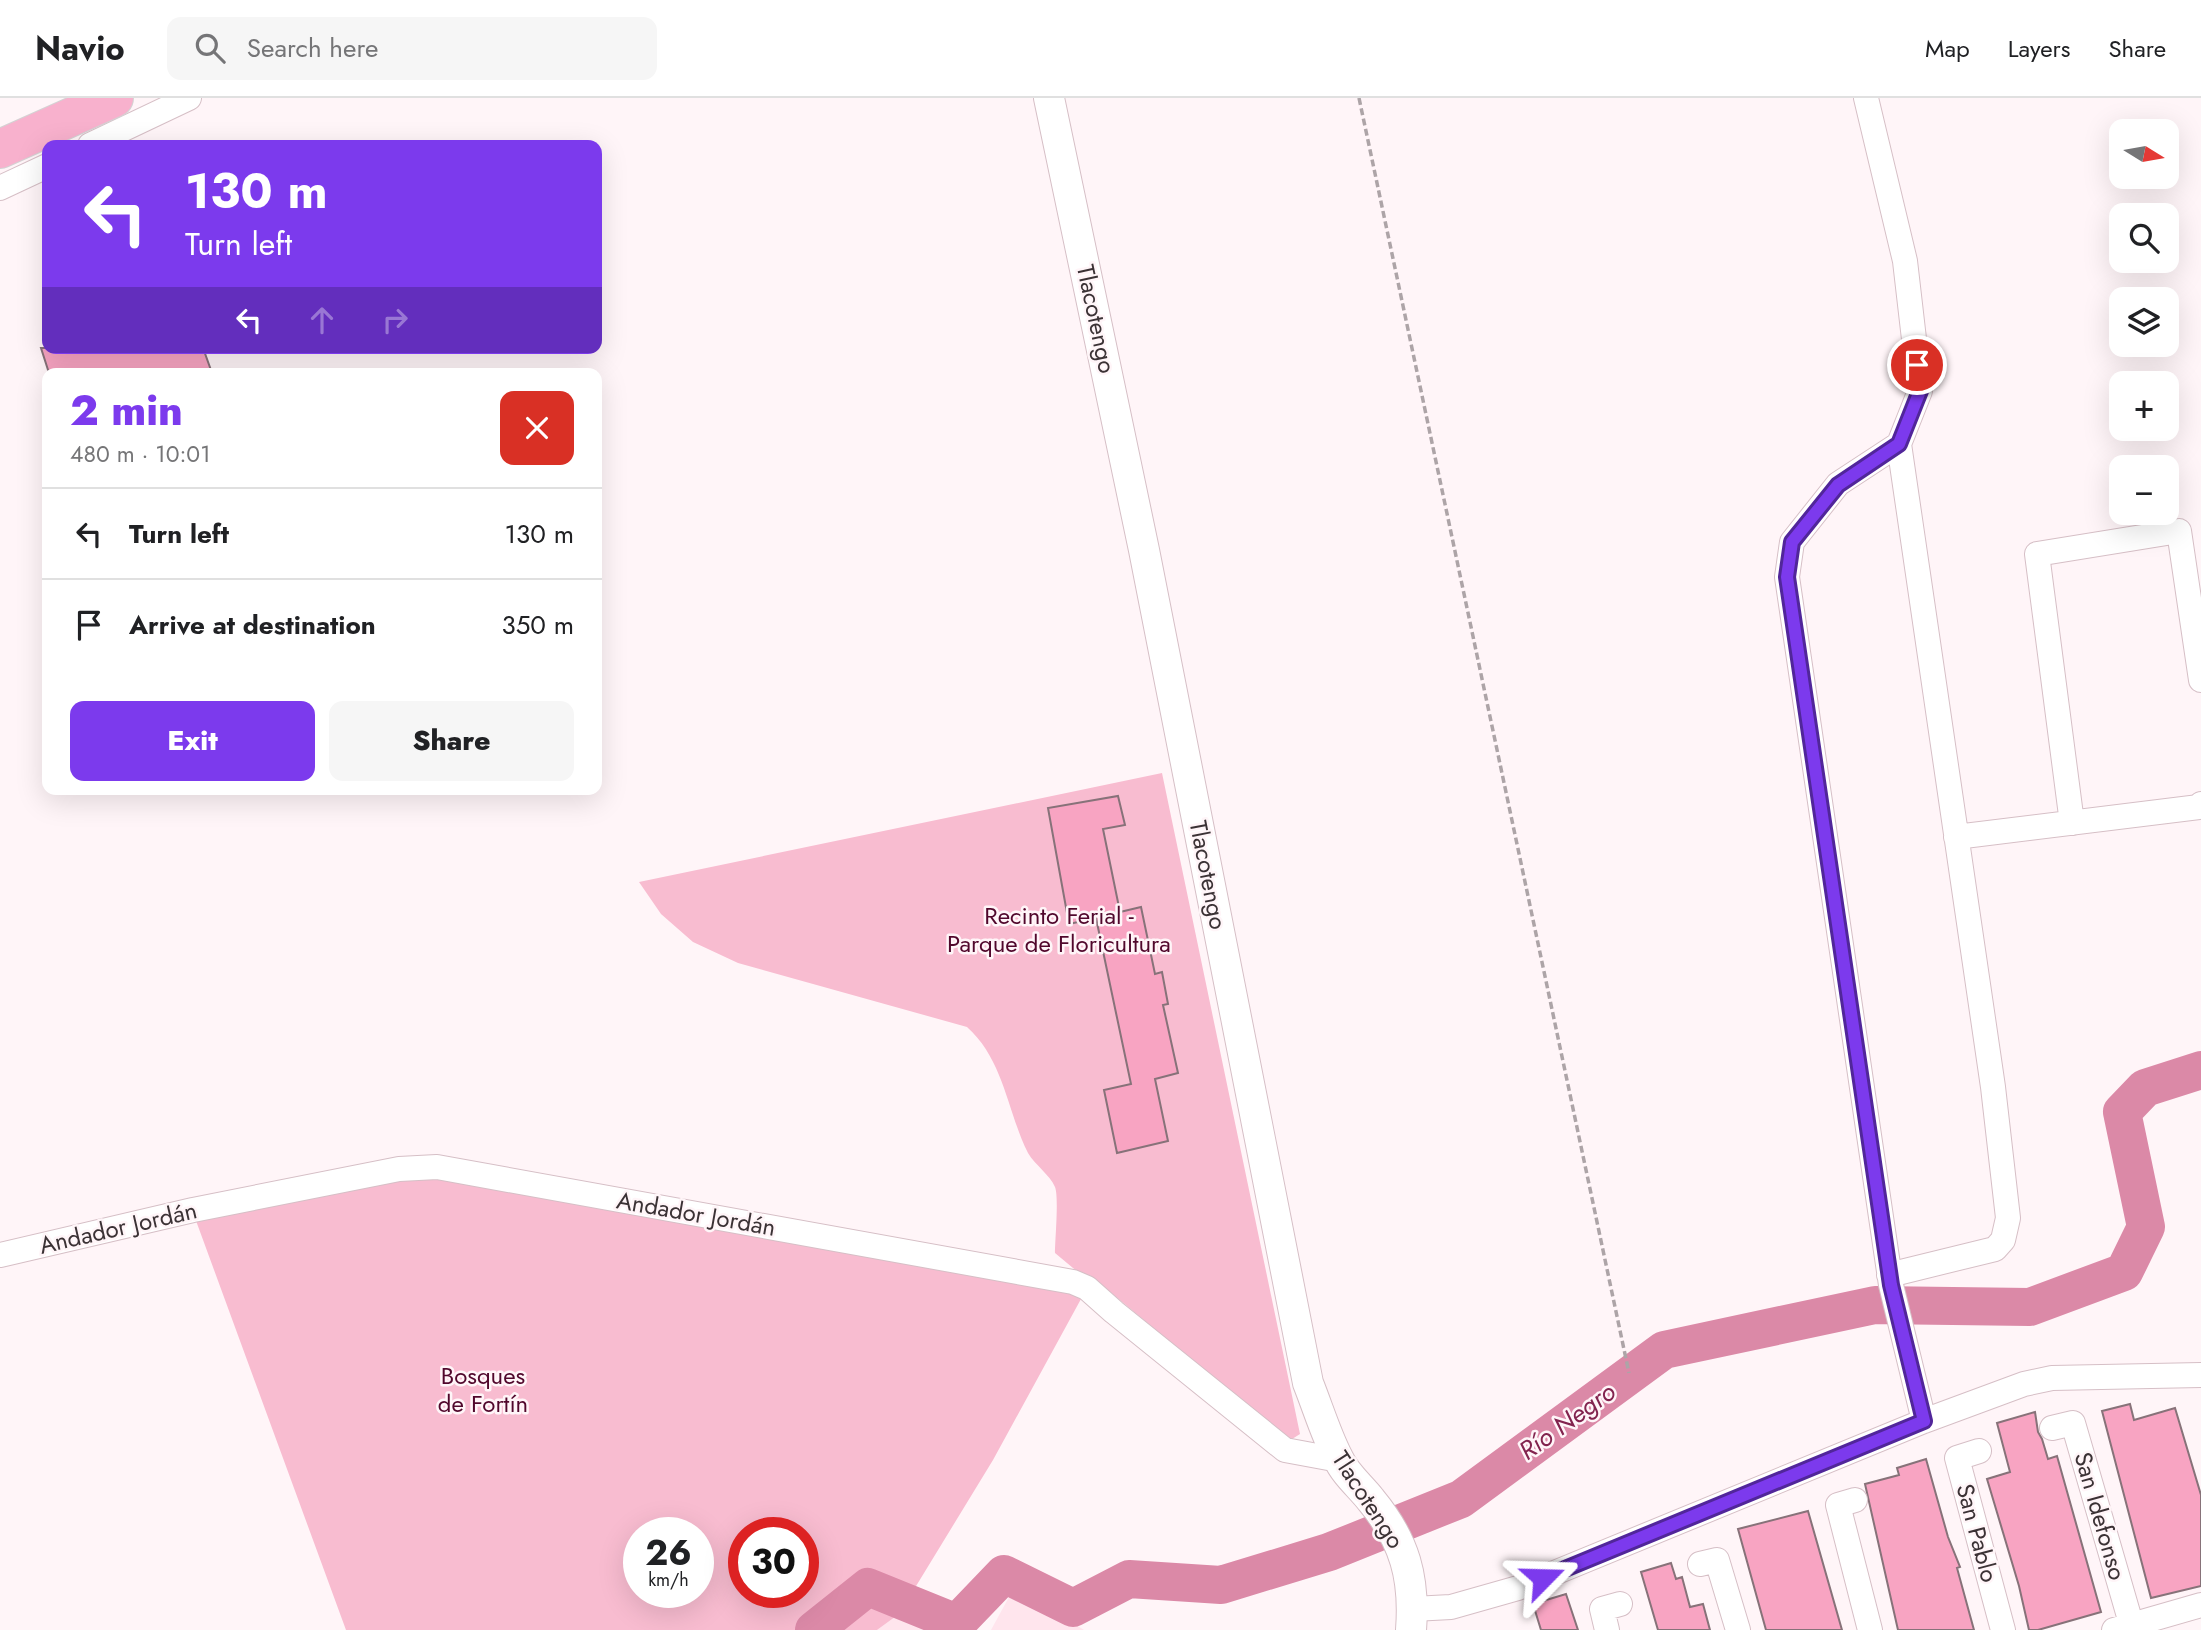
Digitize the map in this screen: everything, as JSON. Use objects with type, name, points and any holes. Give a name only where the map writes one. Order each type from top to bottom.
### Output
[{"type":"main road","points":[[0,149],[114,98]]},
{"type":"street","points":[[100,140],[188,98]]},
{"type":"street","name":"Tlacotengo","points":[[1049,98],[1144,550],[1308,1383],[1339,1460],[1377,1507],[1398,1540],[1409,1570],[1412,1619]]},
{"type":"street","points":[[1866,98],[1905,261],[1920,391],[1899,444],[1993,1087],[2008,1218],[2003,1240],[1995,1249],[1890,1280]]},
{"type":"street","points":[[0,188],[42,168]]},
{"type":"street","points":[[1899,444],[1838,485],[1792,542],[1787,577],[1890,1280],[1924,1421]]},
{"type":"street","points":[[2072,823],[2037,554],[2179,531],[2201,680]]},
{"type":"street","points":[[1956,837],[2199,807],[2201,804]]},
{"type":"street","name":"Andador Jordán","points":[[0,1255],[220,1205],[399,1169],[437,1167],[1073,1282],[1087,1288],[1285,1450],[1339,1460]]},
{"type":"street","points":[[1412,1619],[1518,1588],[1924,1421],[2024,1384],[2052,1378],[2201,1375]]},
{"type":"street","name":"San Idefonso","points":[[2052,1429],[2073,1423],[2126,1628]]},
{"type":"street","name":"San Pablo","points":[[1979,1451],[1957,1458],[2003,1630]]},
{"type":"street","points":[[1855,1500],[1838,1505],[1870,1630]]},
{"type":"street","points":[[1700,1564],[1717,1560],[1738,1630]]},
{"type":"street","points":[[1607,1630],[1602,1609],[1620,1604]]},
{"type":"street","points":[[2126,1628],[2201,1605]]},
{"type":"path","points":[[1359,98],[1629,1373]]},
{"type":"shaded area","points":[[1015,1586],[1084,1630],[991,1630]]},
{"type":"shaded area","points":[[899,1614],[926,1630],[877,1630]]},
{"type":"green space","name":"Recinto Ferial - Parque de Floricultura","points":[[1162,773],[1300,1434],[1289,1441],[1091,1276],[1079,1273],[1055,1253],[1055,1187],[1028,1153],[997,1070],[979,1040],[967,1027],[738,963],[693,942],[661,914],[639,882]]},
{"type":"green space","name":"Bosques de Fortín","points":[[437,1167],[1087,1288],[993,1460],[899,1614],[877,1630],[346,1630],[195,1218]]},
{"type":"building","points":[[43,354],[205,354],[210,368],[47,368]]},
{"type":"building","points":[[1118,796],[1125,825],[1103,829],[1120,912],[1141,907],[1155,974],[1162,972],[1168,1004],[1163,1005],[1178,1073],[1155,1079],[1168,1141],[1117,1153],[1104,1090],[1131,1084],[1096,918],[1069,924],[1048,808]]},
{"type":"building","points":[[2130,1404],[2134,1420],[2175,1408],[2201,1495],[2201,1586],[2151,1598],[2102,1411]]},
{"type":"building","points":[[2035,1412],[2038,1432],[2048,1459],[2057,1456],[2101,1612],[2038,1630],[2029,1630],[2019,1586],[1987,1479],[2010,1472],[1997,1423]]},
{"type":"building","points":[[1926,1459],[1948,1537],[1960,1567],[1957,1568],[1974,1630],[1898,1630],[1865,1484],[1899,1475],[1897,1468]]},
{"type":"building","points":[[1808,1511],[1842,1630],[1766,1630],[1738,1529]]},
{"type":"building","points":[[1671,1563],[1676,1579],[1682,1577],[1690,1607],[1703,1604],[1710,1630],[1658,1630],[1641,1572]]},
{"type":"building","points":[[1566,1594],[1578,1630],[1541,1630],[1533,1604]]},
{"type":"waterway","name":"Río Negro","points":[[814,1630],[868,1587],[957,1623],[1004,1574],[1073,1608],[1129,1579],[1221,1585],[1329,1552],[1461,1499],[1664,1350],[1875,1305],[2030,1307],[2124,1272],[2146,1227],[2122,1112],[2145,1088],[2201,1070]]},
{"type":"route","points":[[1543,1578],[1924,1421],[1891,1285],[1787,577],[1792,542],[1838,485],[1899,444],[1920,391],[1917,365]]}]
